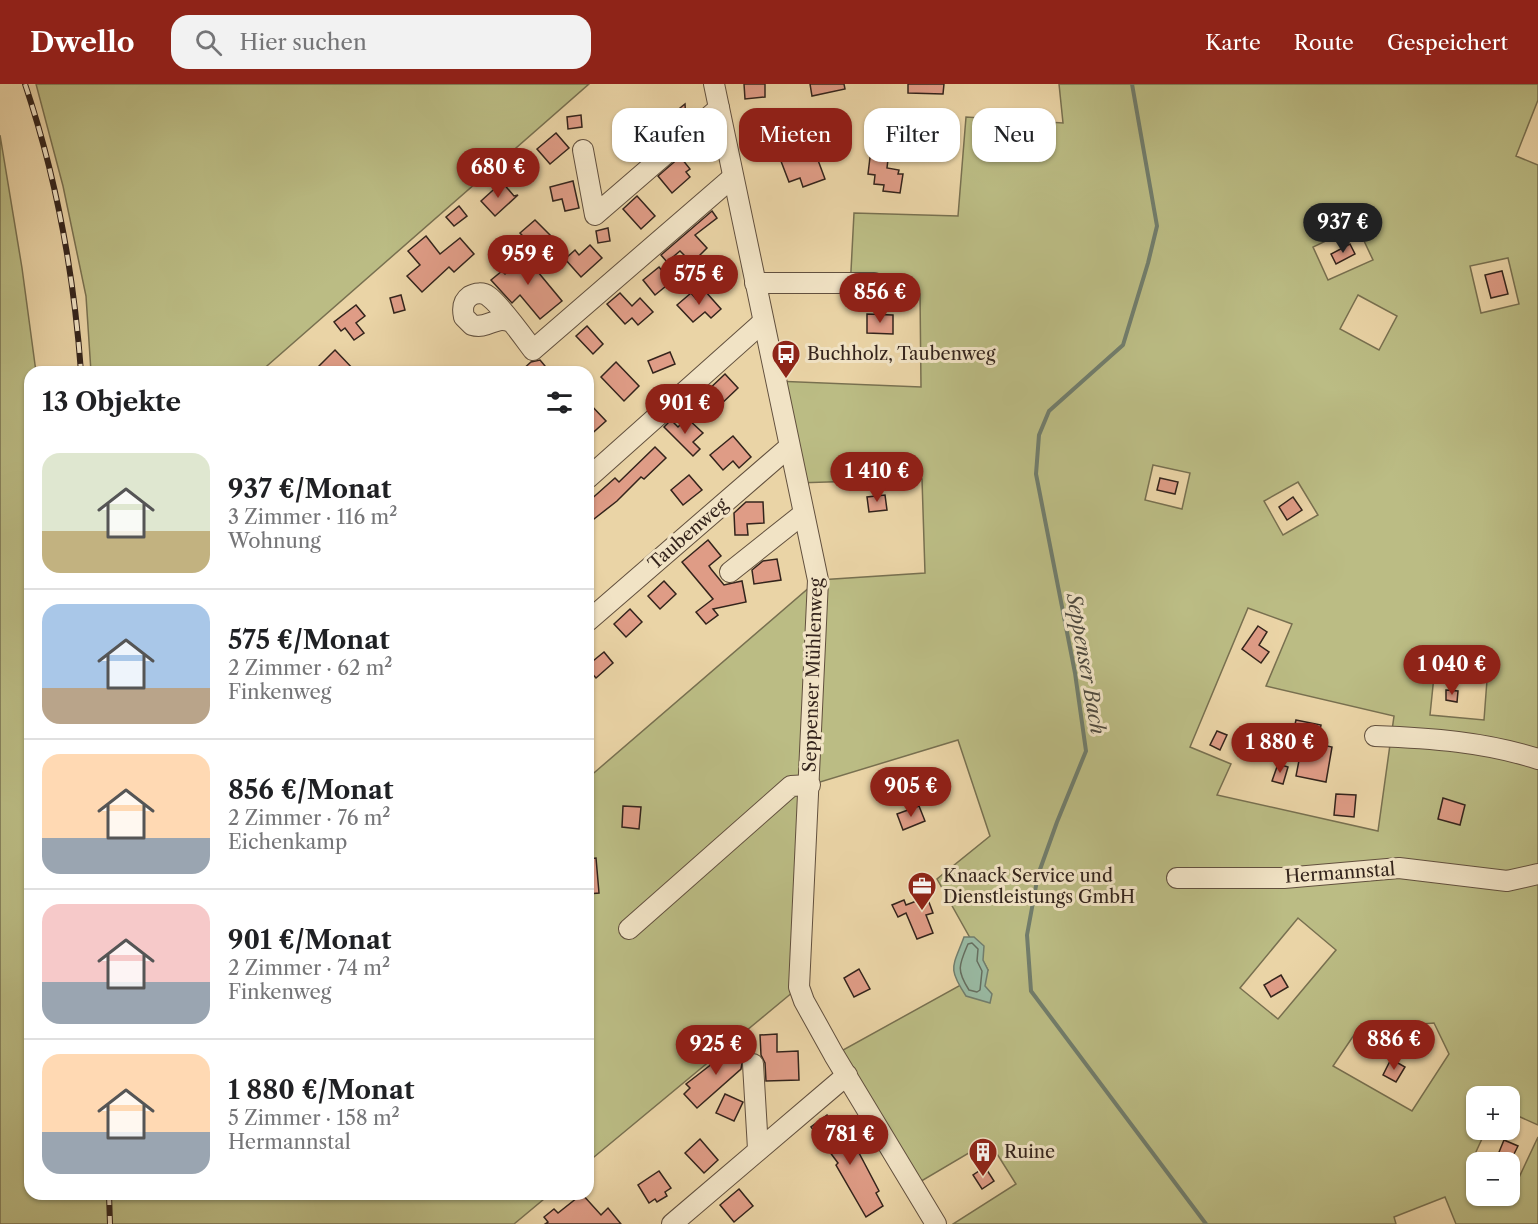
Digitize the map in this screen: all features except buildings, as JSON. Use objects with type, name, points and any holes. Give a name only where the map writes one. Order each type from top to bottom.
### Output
[{"type":"street","name":"Seppenser Mühlenweg","points":[[714,84],[719,108]]},
{"type":"street","name":"Seppenser Mühlenweg","points":[[727,147],[818,580],[799,987],[804,1001],[847,1076],[936,1224]]},
{"type":"street","points":[[583,150],[595,215],[656,162]]},
{"type":"street","points":[[511,322],[533,350],[733,177]]},
{"type":"street","points":[[755,283],[874,283]]},
{"type":"street","points":[[594,473],[763,322]]},
{"type":"street","name":"Taubenweg","points":[[594,616],[789,447]]},
{"type":"street","points":[[730,572],[803,514]]},
{"type":"street","points":[[1376,736],[1444,739],[1512,750],[1538,759]]},
{"type":"street","name":"Seppenser Mühlenweg","points":[[629,929],[791,786],[810,785]]},
{"type":"street","name":"Hermannstal","points":[[1177,878],[1284,878],[1399,868],[1507,881],[1538,874]]},
{"type":"street","points":[[753,1064],[758,1149]]},
{"type":"street","points":[[672,1224],[847,1076]]},
{"type":"green space","points":[[36,84],[589,84],[267,366],[91,366],[86,296],[63,186]]},
{"type":"green space","points":[[1059,84],[1538,84],[1538,100],[1516,156],[1538,165],[1538,1125],[1520,1117],[1520,1086],[1466,1086],[1466,1140],[1481,1140],[1476,1152],[1466,1152],[1466,1206],[1520,1206],[1520,1175],[1538,1137],[1538,1224],[1456,1224],[1445,1197],[1394,1217],[1396,1224],[953,1224],[1016,1184],[989,1141],[913,1186],[834,1055],[988,970],[937,879],[990,836],[958,740],[810,785],[799,987],[594,1157],[594,773],[818,580],[925,573],[922,479],[796,483],[775,381],[921,387],[920,294],[850,290],[854,213],[958,216],[966,117],[972,117],[972,162],[1056,162],[1056,123],[1063,123]],"holes":[[[1357,226],[1373,260],[1328,280],[1313,247]],[[1508,258],[1519,304],[1481,313],[1470,266]],[[1358,295],[1397,316],[1379,350],[1340,329]],[[1153,465],[1190,473],[1182,509],[1145,500]],[[1298,482],[1318,515],[1283,535],[1264,501]],[[1248,608],[1292,624],[1266,686],[1394,716],[1378,831],[1217,795],[1231,764],[1190,747]],[[1434,676],[1487,680],[1484,720],[1430,715]],[[1298,918],[1336,950],[1278,1019],[1240,988]],[[1434,1023],[1449,1054],[1412,1111],[1333,1066],[1358,1029]]]},
{"type":"green space","points":[[0,135],[35,366],[24,366],[24,1200],[543,1200],[514,1224],[0,1224]]},
{"type":"water","points":[[964,937],[974,937],[984,946],[983,960],[988,970],[985,986],[992,994],[990,1003],[966,996],[956,979],[955,961]]},
{"type":"waterway","name":"Seppenser Bach","points":[[1132,84],[1157,226],[1148,263],[1123,345],[1049,411],[1039,435],[1036,474],[1075,673],[1086,751],[1038,875],[1027,935],[1031,991],[1206,1224]]},
{"type":"railway","points":[[25,84],[46,154],[62,226],[74,299],[80,366]]},
{"type":"railway","points":[[109,1200],[110,1224]]},
{"type":"place","name":"Buchholz, Taubenweg","points":[[786,380]]},
{"type":"place","name":"Knaack Service und Dienstleistungs GmbH","points":[[922,912]]},
{"type":"place","name":"Ruine","points":[[983,1178]]}]
